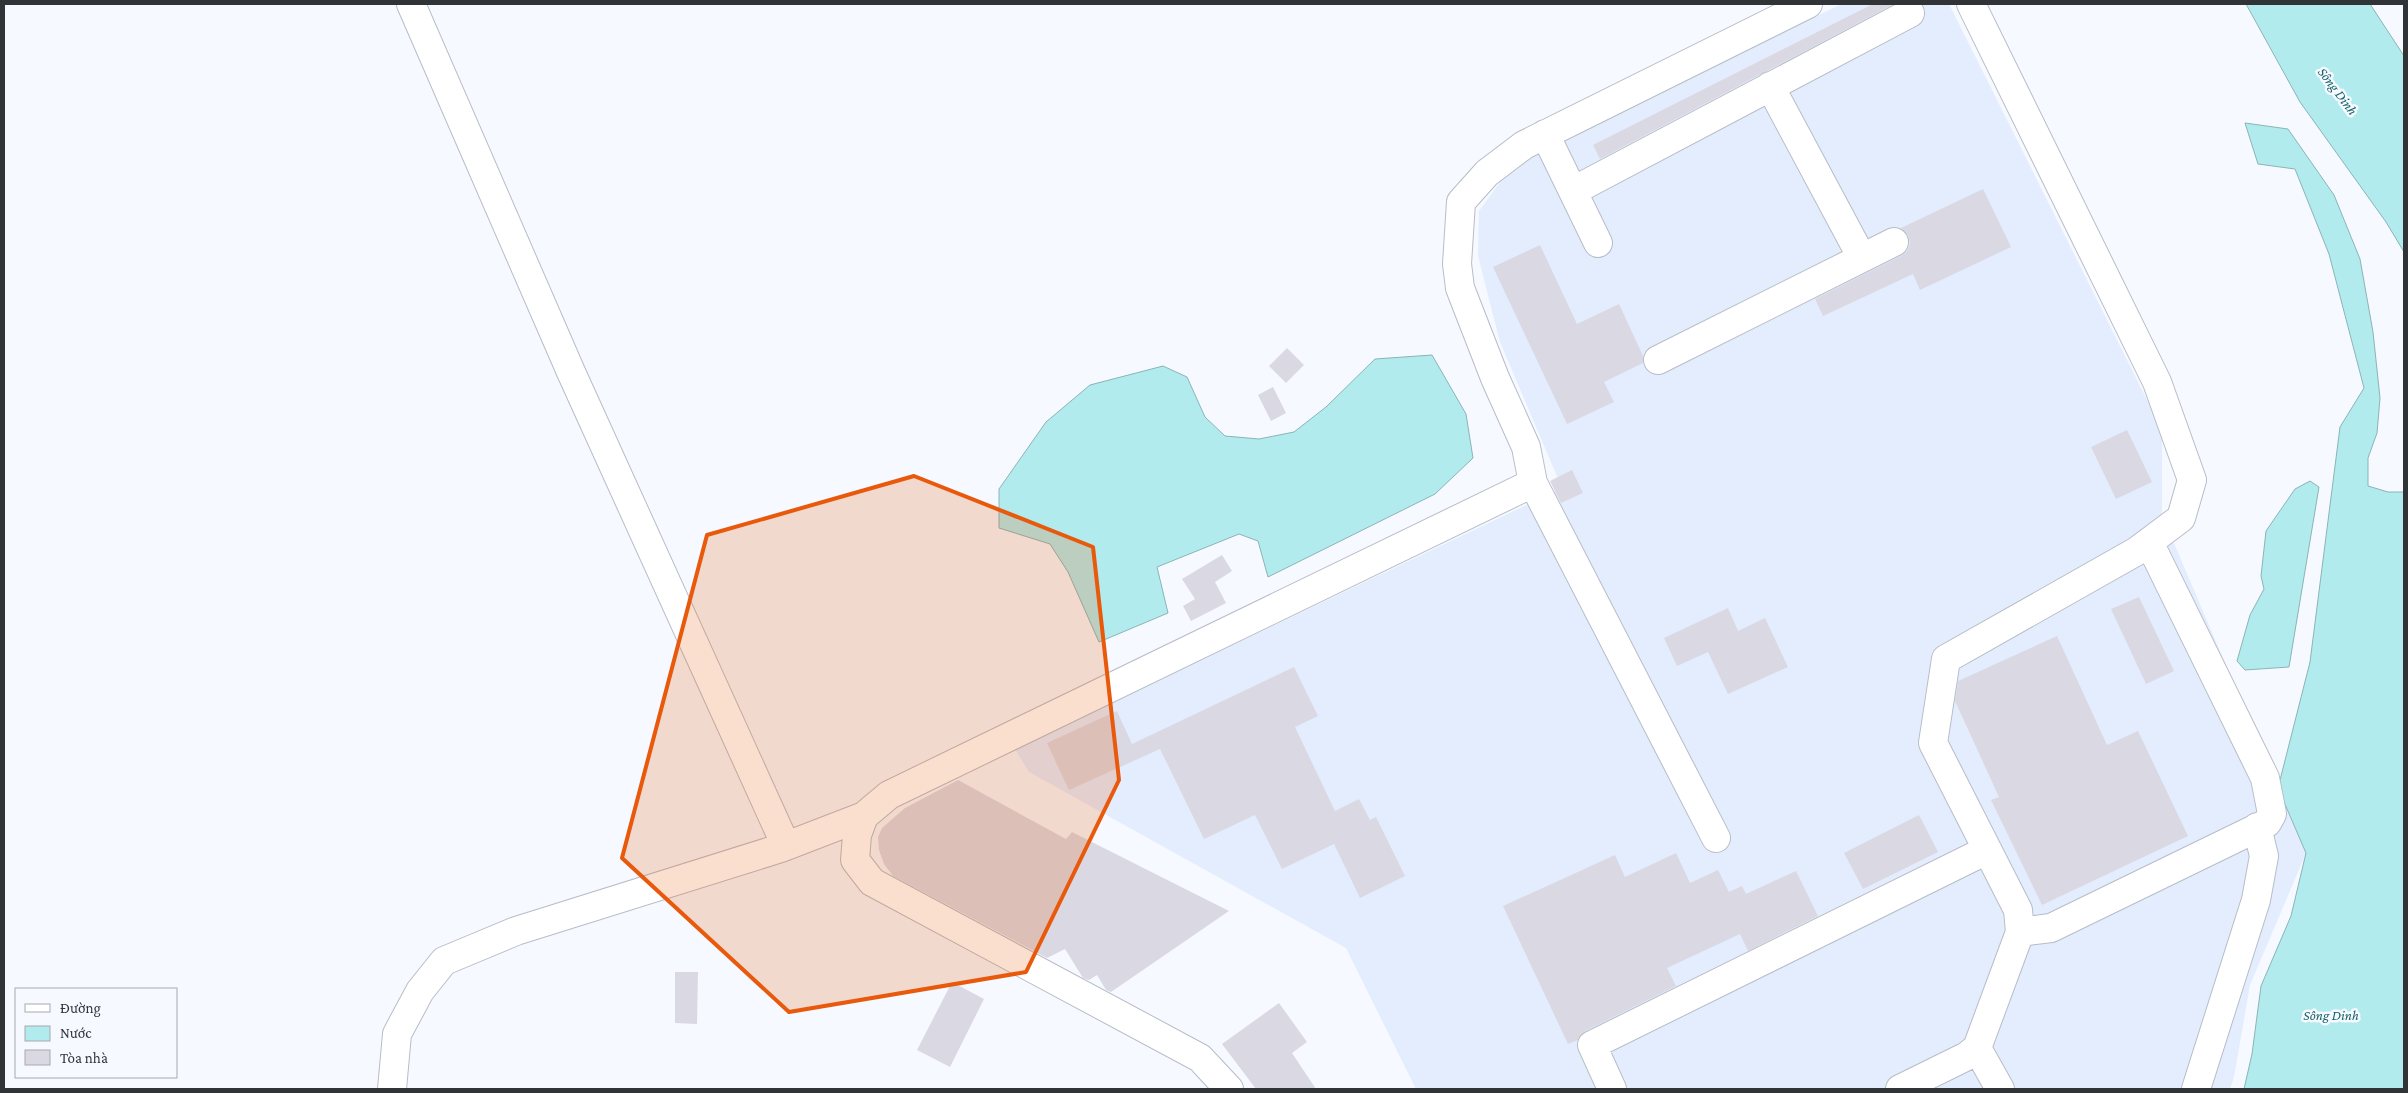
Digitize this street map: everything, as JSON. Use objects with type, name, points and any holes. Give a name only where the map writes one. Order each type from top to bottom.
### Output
[{"type":"street","points":[[411,4],[570,372],[786,846]]},
{"type":"street","points":[[1716,838],[1533,483],[1526,447],[1495,378],[1460,288],[1457,242],[1461,202],[1487,174],[1524,145],[1808,4]]},
{"type":"street","points":[[1900,1089],[1967,1056],[1977,1048],[2020,932],[2018,910],[1933,743],[1946,659],[2150,542],[2181,518],[2192,480],[2157,382],[1971,4]]},
{"type":"street","points":[[1573,191],[1910,13]]},
{"type":"street","points":[[1770,86],[1862,258]]},
{"type":"street","points":[[1545,134],[1598,243]]},
{"type":"street","points":[[1658,360],[1894,242]]},
{"type":"street","points":[[392,1089],[397,1034],[420,991],[444,960],[516,931],[583,912],[786,846],[864,816],[890,795],[1533,483]]},
{"type":"street","points":[[2020,932],[2050,928],[2267,823],[2272,814],[2265,778],[2150,542]]},
{"type":"street","points":[[864,816],[857,834],[855,860],[872,882],[1200,1058],[1229,1089]]},
{"type":"street","points":[[2196,1089],[2256,900],[2264,856],[2257,827]]},
{"type":"street","points":[[1612,1089],[1592,1045],[1987,850]]},
{"type":"street","points":[[1977,1048],[2000,1089]]},
{"type":"highlighted area","points":[[914,476],[1093,547],[1119,780],[1026,972],[789,1012],[622,858],[707,535]]},
{"type":"shaded area","points":[[1842,4],[1949,4],[2162,430],[2162,515],[2306,853],[2250,985],[2234,1077],[2230,1089],[1416,1089],[1346,948],[1029,772],[1015,749],[1562,488],[1500,342],[1478,256],[1479,211],[1506,174],[1528,154]]},
{"type":"water","name":"Sông Dinh","points":[[2246,4],[2370,4],[2404,56],[2404,252],[2386,222],[2300,102]]},
{"type":"water","name":"Sông Dinh","points":[[2245,123],[2288,129],[2334,195],[2360,259],[2373,332],[2380,398],[2377,433],[2368,458],[2368,486],[2388,492],[2404,492],[2404,1089],[2244,1089],[2252,1054],[2261,986],[2291,916],[2306,853],[2278,788],[2310,662],[2340,427],[2364,388],[2329,254],[2295,169],[2258,164]]},
{"type":"water","points":[[1432,355],[1466,414],[1473,458],[1435,494],[1268,577],[1258,541],[1239,534],[1157,567],[1168,613],[1099,642],[1068,572],[1050,544],[999,528],[999,489],[1046,422],[1090,385],[1163,366],[1187,377],[1205,417],[1225,436],[1259,439],[1294,432],[1326,407],[1375,359]]},
{"type":"water","points":[[2310,481],[2319,487],[2289,667],[2245,670],[2237,661],[2250,615],[2264,589],[2261,576],[2266,531],[2295,489]]},
{"type":"building","points":[[1873,4],[1894,4],[1600,159],[1593,145]]},
{"type":"building","points":[[1983,189],[2011,247],[1920,290],[1913,274],[1823,316],[1815,299],[1901,256],[1907,251],[1910,243],[1908,235],[1901,228]]},
{"type":"building","points":[[1540,245],[1577,324],[1619,304],[1643,356],[1643,363],[1604,382],[1614,402],[1567,424],[1493,267]]},
{"type":"building","points":[[1287,348],[1304,365],[1286,383],[1269,366]]},
{"type":"building","points":[[1273,387],[1286,413],[1271,421],[1258,395]]},
{"type":"building","points":[[2127,430],[2152,482],[2116,499],[2091,447]]},
{"type":"building","points":[[1572,470],[1583,493],[1561,503],[1550,481]]},
{"type":"building","points":[[1222,555],[1232,571],[1215,582],[1226,603],[1191,621],[1183,606],[1195,599],[1182,579]]},
{"type":"building","points":[[2139,597],[2174,671],[2146,684],[2111,609]]},
{"type":"building","points":[[1728,608],[1738,631],[1765,618],[1788,667],[1728,694],[1708,652],[1677,666],[1664,638]]},
{"type":"building","points":[[2057,636],[2107,745],[2138,731],[2188,836],[2042,905],[1991,800],[1999,797],[1955,701],[1958,681]]},
{"type":"building","points":[[1294,667],[1318,716],[1295,727],[1335,811],[1359,799],[1370,820],[1376,817],[1405,876],[1360,898],[1334,844],[1282,869],[1255,815],[1204,839],[1160,749],[1069,790],[1047,743],[1117,711],[1132,744]]},
{"type":"building","points":[[958,780],[1066,839],[1072,832],[1229,911],[1111,992],[1106,990],[1097,975],[1089,980],[1083,978],[1065,949],[1047,958],[893,876],[884,864],[879,850],[878,837],[882,828],[905,808]]},
{"type":"building","points":[[1919,815],[1938,852],[1863,889],[1844,853]]},
{"type":"building","points":[[1676,853],[1690,883],[1718,870],[1729,892],[1742,886],[1746,894],[1796,871],[1818,916],[1748,951],[1740,934],[1667,968],[1676,986],[1585,1031],[1578,1040],[1568,1044],[1503,906],[1615,855],[1625,877]]},
{"type":"building","points":[[675,972],[698,972],[697,1024],[675,1023]]},
{"type":"building","points":[[952,982],[984,999],[950,1067],[917,1050]]},
{"type":"building","points":[[1279,1003],[1307,1042],[1292,1053],[1316,1089],[1256,1089],[1222,1044]]}]
